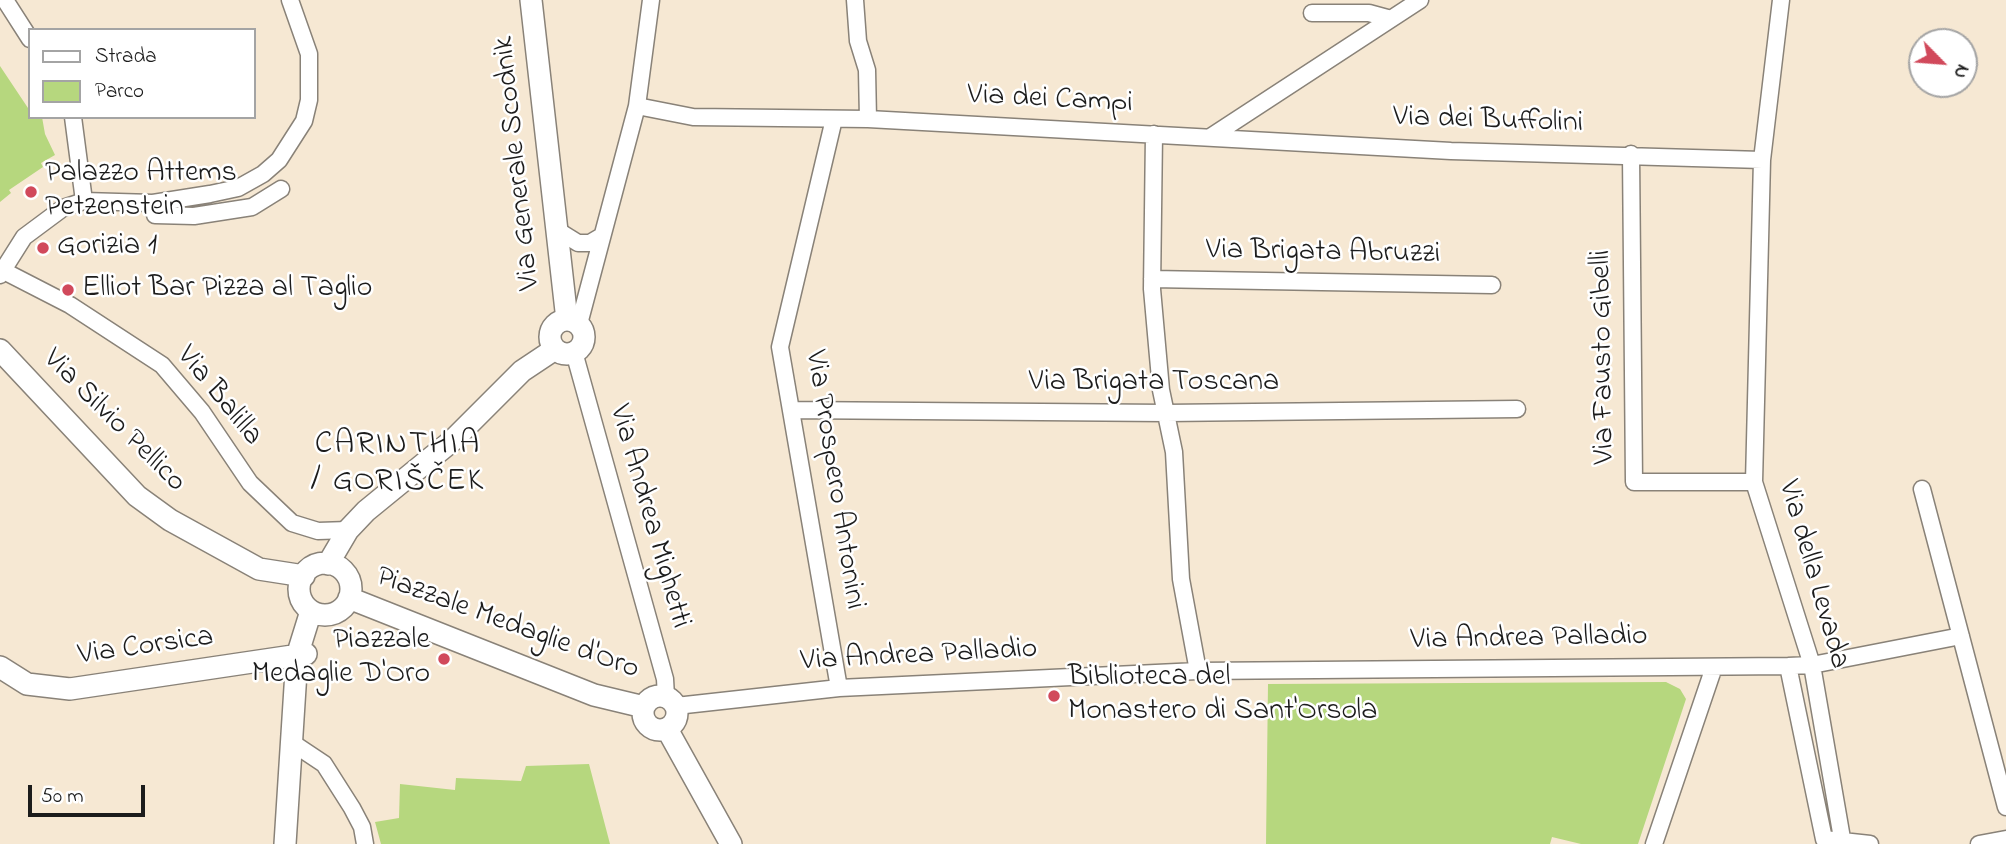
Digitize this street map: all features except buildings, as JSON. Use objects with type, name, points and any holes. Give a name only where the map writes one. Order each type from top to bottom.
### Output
[{"type":"main road","name":"Via Generale Scodnik","points":[[531,0],[557,230],[573,322]]},
{"type":"main road","points":[[564,351],[551,344],[551,331],[554,325],[573,322]]},
{"type":"main road","name":"Via Silvio Pellico","points":[[0,350],[137,496],[170,520],[259,569],[304,576]]},
{"type":"main road","points":[[285,844],[291,742],[301,655],[315,613],[301,599],[304,576],[314,566],[328,564],[348,530],[366,511],[453,440],[522,371],[564,351]]},
{"type":"main road","name":"Piazzale Medaglie d'Oro","points":[[315,613],[340,610],[349,598],[349,578],[340,568],[328,564]]},
{"type":"main road","name":"Piazzale Medaglie d'Oro","points":[[349,598],[594,695],[644,707]]},
{"type":"main road","name":"Via Corsica","points":[[0,667],[27,684],[70,689],[301,655]]},
{"type":"main road","points":[[653,697],[671,701],[676,719],[667,729],[654,729],[648,725],[644,707],[653,697]]},
{"type":"main road","points":[[667,729],[731,844]]},
{"type":"street","points":[[5,0],[28,36]]},
{"type":"street","points":[[1,271],[24,237],[63,208],[84,201],[153,203],[238,188],[263,174],[279,160],[304,121],[311,76],[309,54],[290,0]]},
{"type":"street","points":[[573,322],[602,236],[637,106],[651,0]]},
{"type":"street","points":[[855,0],[858,40],[867,70],[867,119]]},
{"type":"street","points":[[1212,136],[1420,0]]},
{"type":"street","name":"Via della Levada","points":[[1781,0],[1762,160],[1754,482],[1812,665],[1844,843],[1824,839],[1788,667]]},
{"type":"street","points":[[1312,13],[1369,13],[1391,19]]},
{"type":"street","name":"Via dei Campi","points":[[637,106],[693,117],[867,119],[1212,136]]},
{"type":"street","points":[[73,119],[84,201]]},
{"type":"street","name":"Via Prospero Antonini","points":[[834,119],[780,347],[839,688]]},
{"type":"street","points":[[1154,134],[1152,279],[1166,413],[1174,452],[1181,579],[1198,671]]},
{"type":"street","name":"Via dei Buffolini","points":[[1212,136],[1451,151],[1631,154],[1762,160]]},
{"type":"street","name":"Via Fausto Gibelli","points":[[1631,154],[1634,482],[1754,482]]},
{"type":"street","points":[[153,203],[155,215],[194,216],[252,207],[281,189]]},
{"type":"street","points":[[557,230],[578,243],[590,243],[602,236]]},
{"type":"street","name":"Via Balilla","points":[[1,271],[70,305],[162,365],[202,412],[250,483],[292,523],[317,531],[348,530]]},
{"type":"street","name":"Via Brigata Abruzzi","points":[[1152,279],[1492,285]]},
{"type":"street","name":"Via Andrea Mighetti","points":[[564,351],[671,701]]},
{"type":"street","name":"Via Brigata Toscana","points":[[791,410],[1166,413],[1517,408]]},
{"type":"street","points":[[1922,489],[2006,807]]},
{"type":"street","name":"Via Andrea Palladio","points":[[671,701],[839,688],[1198,671],[1788,667],[1812,665],[1961,636]]},
{"type":"street","points":[[1654,844],[1714,667]]},
{"type":"street","points":[[291,742],[324,764],[362,827],[365,844]]},
{"type":"street","points":[[1979,844],[2006,839]]},
{"type":"street","points":[[1844,843],[1870,844]]},
{"type":"green space","points":[[0,66],[28,108],[28,119],[42,119],[45,134],[55,155],[41,163],[43,167],[9,190],[11,193],[0,202]]},
{"type":"green space","points":[[1666,682],[1680,689],[1686,699],[1638,844],[1581,844],[1552,837],[1550,844],[1266,844],[1268,684]]},
{"type":"green space","points":[[589,764],[610,844],[381,844],[375,822],[399,818],[400,784],[455,790],[456,778],[521,781],[526,766]]},
{"type":"place","name":"Palazzo Attems Petzenstein","points":[[31,192]]},
{"type":"place","name":"Gorizia 1","points":[[43,248]]},
{"type":"place","name":"Elliot Bar Pizza al Taglio","points":[[68,290]]},
{"type":"place","name":"Piazzale Medaglie D'Oro","points":[[444,659]]},
{"type":"place","name":"Biblioteca del Monastero di Sant'Orsola","points":[[1054,696]]},
{"type":"district","name":"CARINTHIA / GORIŠČEK","points":[[398,466]]}]
